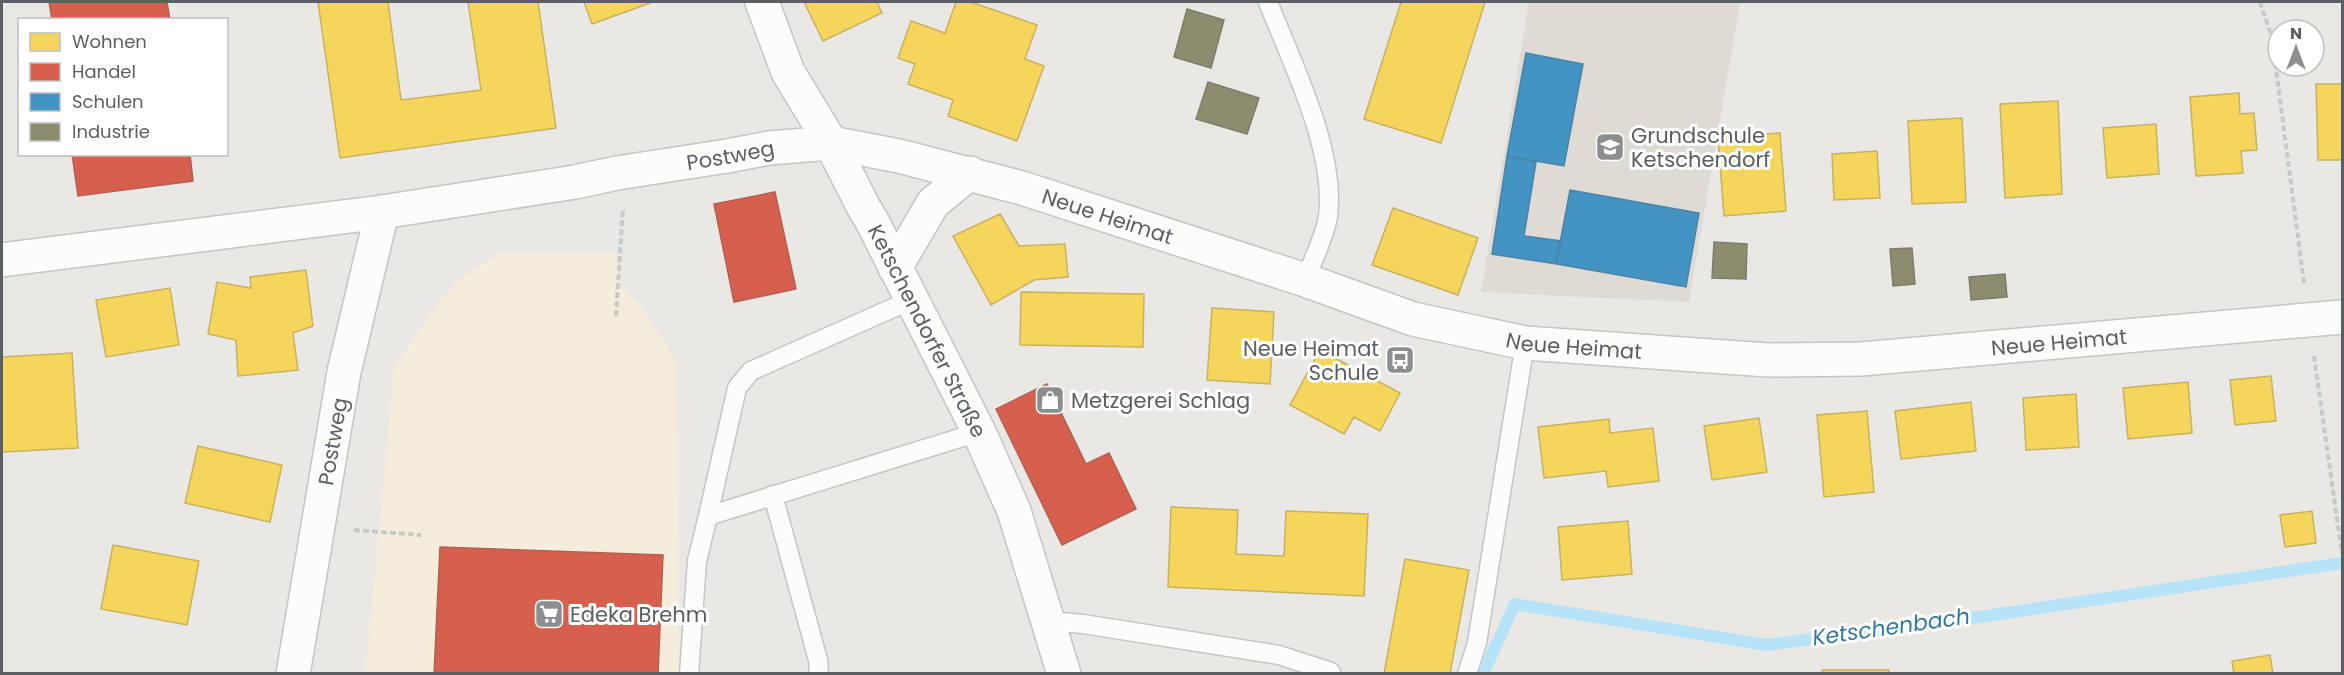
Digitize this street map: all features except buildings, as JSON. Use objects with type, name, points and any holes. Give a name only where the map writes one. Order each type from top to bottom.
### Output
[{"type":"street","name":"Ketschendorfer Straße","points":[[762,2],[788,72],[831,143],[979,432],[1014,511],[1050,621],[1064,673]]},
{"type":"street","name":"Postweg","points":[[2,260],[382,212],[575,182],[769,148],[831,143]]},
{"type":"street","name":"Neue Heimat","points":[[831,143],[899,156],[1034,191],[1305,280],[1413,319],[1525,343],[1768,360],[1861,359],[2343,317]]},
{"type":"street","points":[[895,268],[933,203],[970,173]]},
{"type":"street","name":"Postweg","points":[[293,674],[344,372],[382,212]]},
{"type":"lane","points":[[1268,2],[1310,110],[1328,171],[1328,217],[1305,280]]},
{"type":"lane","points":[[689,674],[697,561],[736,388],[752,371],[911,300]]},
{"type":"lane","points":[[1467,674],[1477,643],[1525,343]]},
{"type":"lane","points":[[708,516],[979,432]]},
{"type":"lane","points":[[773,495],[818,660],[819,674]]},
{"type":"lane","points":[[1050,621],[1083,624],[1279,655],[1331,672]]},
{"type":"path","points":[[2260,2],[2272,38],[2343,554]]},
{"type":"path","points":[[616,316],[625,172]]},
{"type":"path","points":[[317,528],[421,535]]},
{"type":"shaded area","name":"Grundschule Ketschendorf","points":[[1529,2],[1740,2],[1689,302],[1481,292]]},
{"type":"shaded area","points":[[500,253],[616,253],[618,285],[640,305],[677,362],[679,673],[365,674],[394,369],[427,318],[456,282]]},
{"type":"waterway","name":"Ketschenbach","points":[[1483,674],[1515,604],[1767,645],[1979,617],[2342,563]]},
{"type":"place","name":"Grundschule Ketschendorf","points":[[1610,147]]},
{"type":"place","name":"Neue Heimat Schule","points":[[1400,360]]},
{"type":"place","name":"Metzgerei Schlag","points":[[1050,400]]},
{"type":"place","name":"Edeka Brehm","points":[[549,614]]}]
